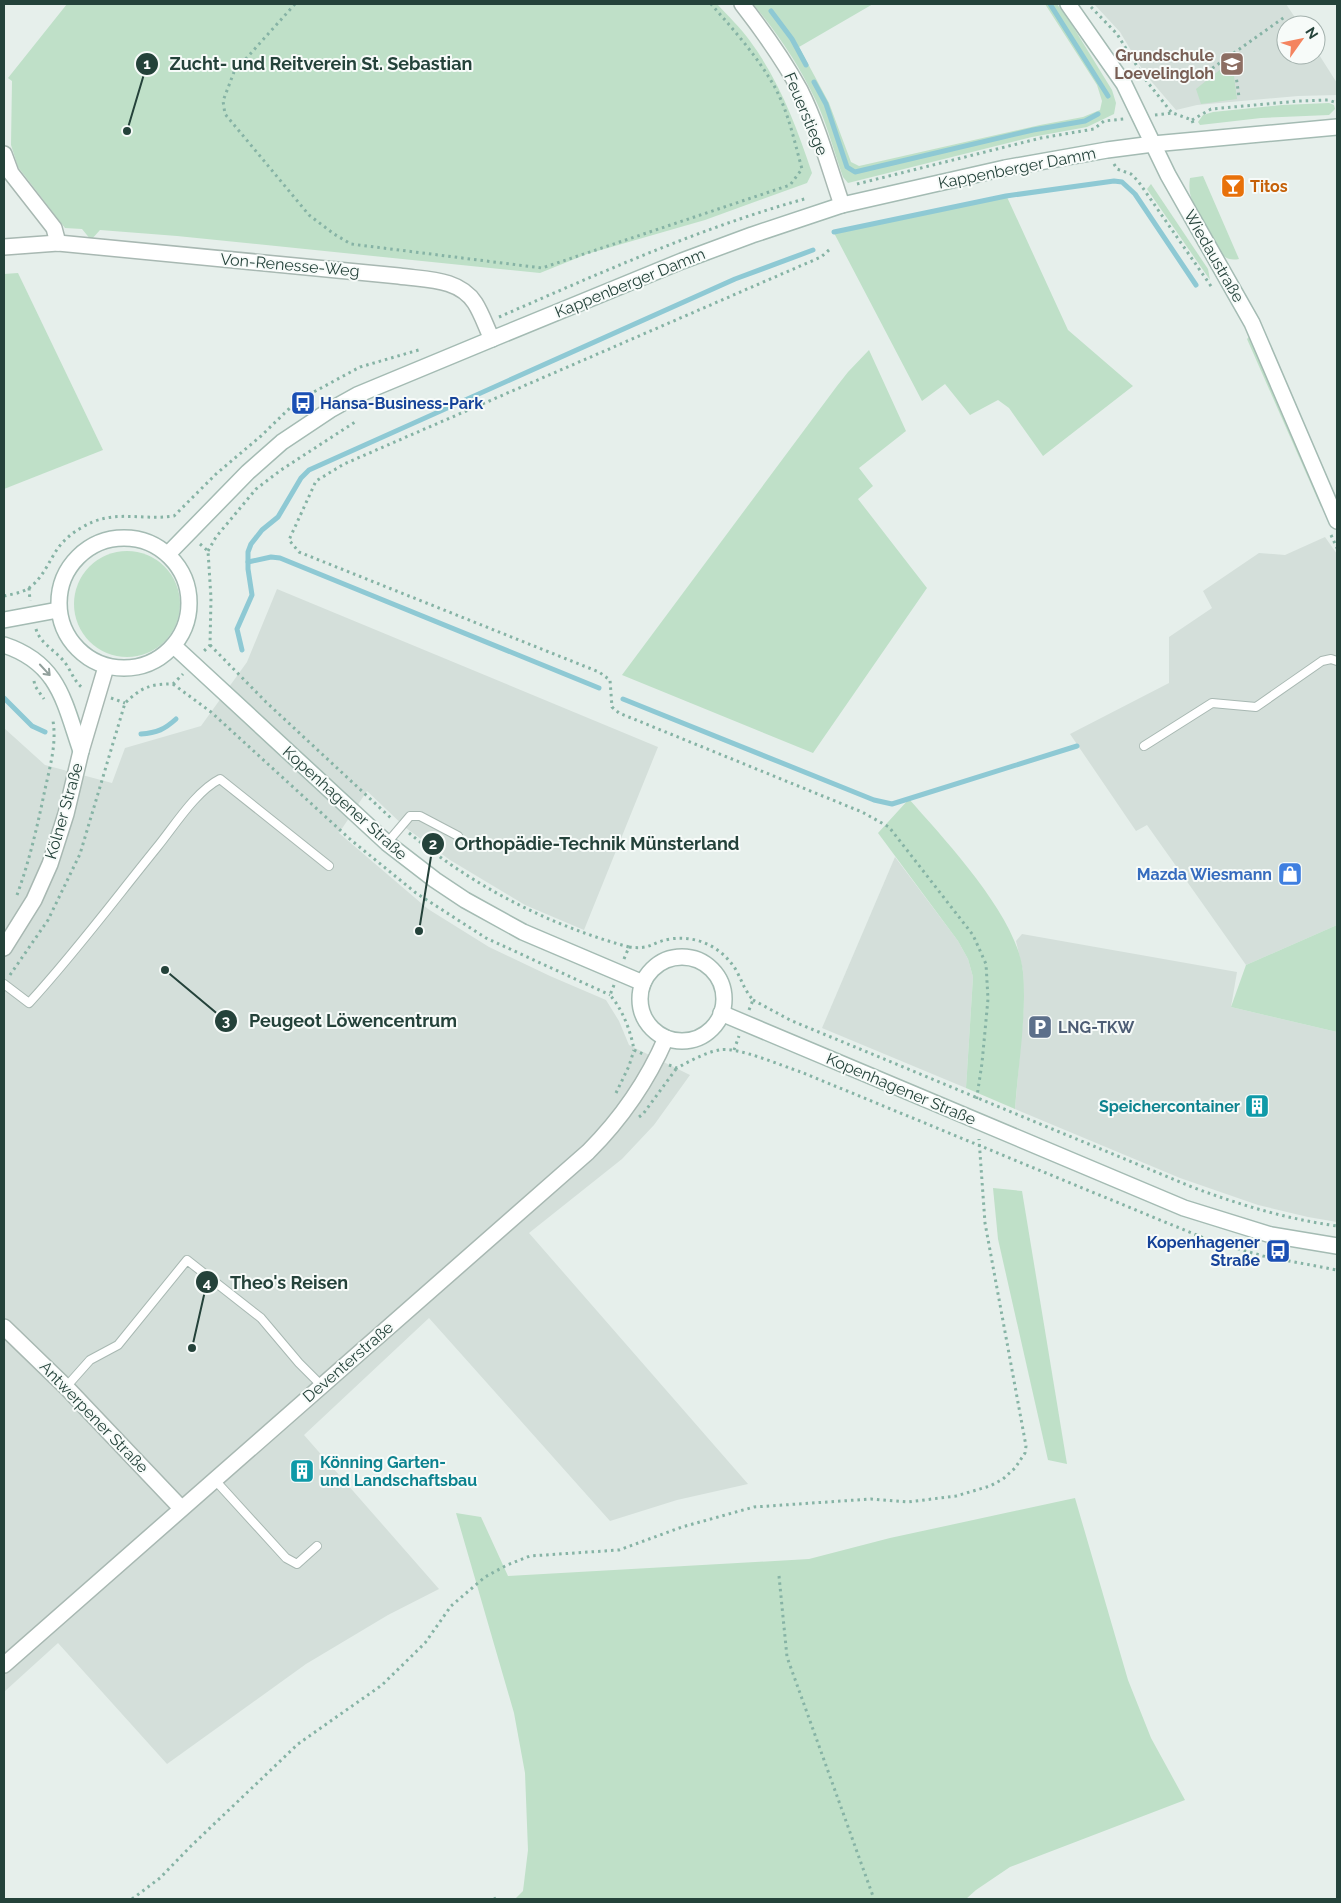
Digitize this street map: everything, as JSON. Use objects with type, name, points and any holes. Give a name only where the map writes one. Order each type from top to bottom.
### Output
[{"type":"main road","name":"Feuerstiege","points":[[742,4],[775,48],[800,91],[820,139],[842,205]]},
{"type":"main road","name":"Wiedaustraße","points":[[1068,4],[1124,84],[1168,175],[1252,323],[1333,526]]},
{"type":"main road","name":"Kappenberger Damm","points":[[168,554],[248,472],[282,442],[330,410],[358,395],[492,339],[682,261],[760,232],[842,205],[1005,168],[1106,150],[1153,144],[1337,127]]},
{"type":"main road","points":[[4,154],[11,173],[54,228],[58,243]]},
{"type":"main road","name":"Von-Renesse-Weg","points":[[4,247],[58,243],[400,276],[450,284],[464,290],[475,303],[492,339]]},
{"type":"main road","points":[[127,537],[149,542],[168,554],[181,570],[189,589],[190,609],[185,629],[174,646],[160,658],[143,666],[124,669],[106,666],[88,658],[74,646],[63,629],[58,610],[60,587],[69,567],[84,550],[104,540],[127,537]]},
{"type":"main road","points":[[4,620],[58,610]]},
{"type":"main road","points":[[4,645],[26,655],[45,670],[59,688],[81,751]]},
{"type":"main road","name":"Kopenhagener Straße","points":[[174,646],[387,843],[435,880],[491,915],[537,939],[643,984]]},
{"type":"main road","name":"Kölner Straße","points":[[4,948],[34,900],[50,864],[66,814],[81,751],[106,666]]},
{"type":"main road","points":[[676,958],[696,960],[703,963],[713,972],[720,982],[723,994],[721,1013],[711,1029],[700,1037],[676,1041],[666,1038],[654,1031],[645,1020],[641,1008],[640,995],[643,984],[651,971],[662,962],[676,958]]},
{"type":"main road","name":"Kopenhagener Straße","points":[[721,1013],[1184,1208],[1271,1235],[1337,1246]]},
{"type":"main road","name":"Deventerstraße","points":[[4,1665],[588,1152],[624,1112],[657,1060],[666,1038]]},
{"type":"main road","name":"Antwerpener Straße","points":[[4,1327],[66,1387],[182,1508]]},
{"type":"lane","points":[[1144,746],[1212,703],[1256,707],[1322,661],[1331,658],[1337,661]]},
{"type":"lane","points":[[4,984],[29,1003],[66,963],[185,812],[209,785],[220,779],[329,866]]},
{"type":"lane","points":[[387,843],[410,816],[420,816],[458,836]]},
{"type":"lane","points":[[66,1387],[90,1360],[118,1345],[187,1260],[261,1318],[299,1363],[322,1385]]},
{"type":"lane","points":[[214,1479],[286,1558],[297,1564],[317,1546]]},
{"type":"path","points":[[295,4],[234,72],[228,84],[223,102],[225,114],[309,215],[350,244],[542,268],[790,185],[802,169],[790,124],[773,85],[744,43],[711,4]]},
{"type":"path","points":[[1087,4],[1117,34],[1145,79],[1173,113]]},
{"type":"path","points":[[1208,72],[1276,23]]},
{"type":"path","points":[[1233,54],[1239,98]]},
{"type":"path","points":[[1192,120],[1211,109],[1300,101],[1328,100],[1337,103]]},
{"type":"path","points":[[837,190],[871,179],[1041,138],[1094,129],[1116,169],[1131,174],[1138,180],[1214,290]]},
{"type":"path","points":[[132,1899],[160,1878],[298,1744],[382,1685],[425,1643],[451,1606],[485,1576],[507,1565],[530,1556],[619,1550],[682,1527],[754,1507],[871,1499],[908,1502],[956,1496],[990,1486],[1003,1479],[1015,1468],[1024,1453],[1026,1446],[985,1223],[981,1147],[976,1120],[976,1097],[982,1063],[988,999],[986,964],[973,935],[889,826],[862,812],[619,713],[612,707],[610,680],[599,672],[299,552],[289,540],[316,481],[344,464],[821,257],[829,250]]},
{"type":"path","points":[[9,976],[48,920],[80,854],[125,703],[144,688],[155,684],[173,684],[210,645],[211,598],[208,551],[216,537],[256,489],[281,470],[355,422]]},
{"type":"path","points":[[4,596],[29,588],[40,577],[58,548],[69,536],[82,527],[105,517],[121,515],[148,518],[174,516],[188,534],[208,551]]},
{"type":"path","points":[[1333,526],[1337,548]]},
{"type":"path","points":[[46,704],[33,683],[59,656],[82,688],[99,694]]},
{"type":"path","points":[[16,897],[28,862],[51,763],[54,736],[52,716]]},
{"type":"path","points":[[1337,1226],[1313,1223],[1240,1205],[1192,1187],[790,1020],[753,1000],[745,991],[736,971],[727,958],[716,948],[699,940],[683,938],[668,940],[648,948],[629,947],[610,996],[617,1003],[632,1038],[634,1050],[676,1068],[690,1060],[720,1050],[734,1050],[800,1072],[1211,1241],[1264,1256],[1337,1270]]},
{"type":"path","points":[[734,1050],[753,1000]]},
{"type":"path","points":[[778,1576],[787,1657],[874,1899]]},
{"type":"shaded area","name":"Grundschule Loevelingloh","points":[[1094,4],[1286,4],[1293,15],[1276,15],[1276,65],[1326,65],[1337,83],[1337,95],[1298,96],[1197,105],[1176,110],[1145,74],[1120,32]]},
{"type":"shaded area","points":[[1325,537],[1337,554],[1337,925],[1246,965],[1147,825],[1136,831],[1070,734],[1169,683],[1169,637],[1212,608],[1203,591],[1259,553],[1285,555]]},
{"type":"shaded area","points":[[277,589],[658,747],[584,930],[525,905],[450,860],[406,828],[367,791],[339,833],[428,909],[489,947],[606,1000],[619,1021],[629,1045],[690,1075],[654,1125],[622,1159],[529,1233],[748,1484],[677,1500],[610,1521],[429,1318],[304,1435],[439,1589],[388,1615],[306,1664],[167,1764],[58,1643],[4,1692],[4,728],[45,765],[112,783],[125,748],[201,726],[247,662]]},
{"type":"shaded area","points":[[895,857],[958,941],[968,959],[973,977],[966,1088],[822,1028]]},
{"type":"shaded area","points":[[1022,934],[1237,972],[1231,1007],[1337,1032],[1337,1222],[1258,1205],[1180,1178],[1015,1109],[1024,1006],[1023,971],[1016,941]]},
{"type":"green space","points":[[67,4],[717,4],[739,27],[761,56],[779,88],[812,173],[807,183],[705,220],[587,254],[540,273],[177,236],[100,230],[91,240],[82,229],[65,228],[18,167],[11,145],[12,81],[8,78]]},
{"type":"green space","points":[[753,4],[873,4],[799,47],[829,103],[851,162],[859,166],[1083,117],[1100,110],[1102,101],[1097,85],[1045,4],[1057,4],[1072,25],[1112,90],[1116,103],[1114,114],[1087,127],[1032,137],[848,183],[843,177],[824,119],[816,101],[788,50]]},
{"type":"green space","points":[[1232,60],[1237,99],[1201,104],[1196,89]]},
{"type":"green space","points":[[1329,103],[1334,105],[1335,109],[1329,115],[1261,118],[1200,125],[1198,122],[1203,115],[1213,112],[1282,105]]},
{"type":"green space","points":[[1203,176],[1239,259],[1227,258],[1220,252],[1196,211],[1190,192],[1190,178]]},
{"type":"green space","points":[[1151,184],[1208,269],[1210,280],[1147,189]]},
{"type":"green space","points":[[1007,197],[1068,330],[1133,386],[1043,456],[1009,408],[998,400],[970,415],[945,384],[922,401],[834,233]]},
{"type":"green space","points":[[18,273],[103,450],[4,489],[4,274]]},
{"type":"green space","points":[[1249,337],[1322,504],[1321,507],[1247,339]]},
{"type":"green space","points":[[869,350],[906,431],[859,468],[873,486],[858,499],[927,588],[813,753],[622,675],[837,386]]},
{"type":"green space","points":[[127,551],[147,555],[164,567],[176,584],[180,604],[176,624],[164,641],[147,653],[127,657],[107,653],[90,641],[78,624],[74,604],[78,584],[90,567],[107,555]]},
{"type":"green space","points":[[909,799],[978,880],[1008,928],[1018,950],[1023,972],[1024,1006],[1015,1109],[966,1088],[973,977],[968,959],[958,941],[878,833]]},
{"type":"green space","points":[[1337,925],[1337,1032],[1231,1007],[1246,965]]},
{"type":"green space","points":[[993,1188],[1022,1191],[1067,1464],[1048,1460],[998,1239]]},
{"type":"green space","points":[[1075,1498],[1128,1680],[1151,1738],[1185,1800],[1010,1867],[966,1899],[515,1899],[523,1891],[528,1850],[525,1773],[514,1713],[456,1513],[481,1517],[508,1576],[809,1559],[890,1538]]},
{"type":"waterway","points":[[1050,4],[1108,96]]},
{"type":"waterway","points":[[771,11],[792,39],[806,65]]},
{"type":"waterway","points":[[814,82],[826,104],[847,167],[855,172],[1033,130],[1085,121],[1098,114]]},
{"type":"waterway","points":[[834,232],[1006,196],[1114,181],[1122,182],[1135,194],[1196,285]]},
{"type":"waterway","points":[[242,650],[237,629],[252,595],[248,569],[248,552],[251,544],[262,530],[278,517],[301,478],[309,470],[735,279],[813,250]]},
{"type":"waterway","points":[[248,562],[271,557],[280,558],[599,688]]},
{"type":"waterway","points":[[4,698],[32,726],[45,732]]},
{"type":"waterway","points":[[623,699],[874,800],[892,804],[1077,746]]},
{"type":"waterway","points":[[141,734],[160,730],[176,719]]},
{"type":"place","name":"Grundschule Loevelingloh","points":[[1232,64]]},
{"type":"place","name":"Zucht- und Reitverein St. Sebastian","points":[[127,131]]},
{"type":"place","name":"Titos","points":[[1233,186]]},
{"type":"place","name":"Hansa-Business-Park","points":[[303,403]]},
{"type":"place","name":"Mazda Wiesmann","points":[[1290,874]]},
{"type":"place","name":"Orthopädie-Technik Münsterland","points":[[419,931]]},
{"type":"place","name":"Peugeot Löwencentrum","points":[[165,970]]},
{"type":"place","name":"LNG-TKW","points":[[1040,1027]]},
{"type":"place","name":"Speichercontainer","points":[[1257,1106]]},
{"type":"place","name":"Kopenhagener Straße","points":[[1278,1251]]},
{"type":"place","name":"Theo's Reisen","points":[[192,1348]]},
{"type":"place","name":"Könning Garten- und Landschaftsbau","points":[[302,1471]]}]
